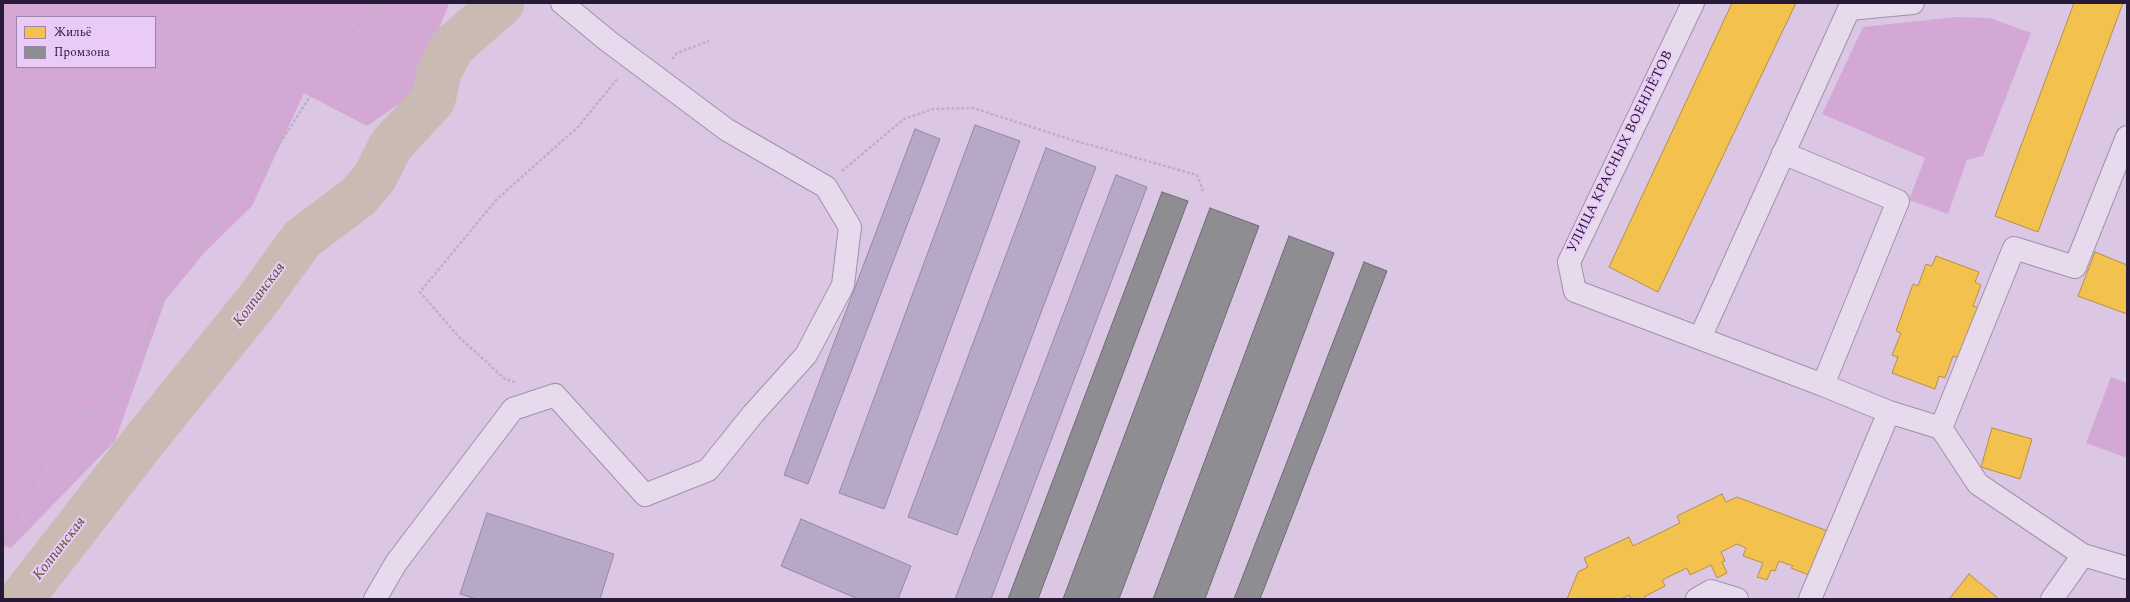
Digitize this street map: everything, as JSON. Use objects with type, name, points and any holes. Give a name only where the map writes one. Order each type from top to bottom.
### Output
[{"type":"lane","points":[[375,599],[396,563],[513,409],[555,395],[645,496],[708,470],[753,414],[806,356],[843,285],[850,227],[826,187],[726,130],[608,41],[562,3]]},
{"type":"lane","name":"УЛИЦА КРАСНЫХ ВОЕНЛЁТОВ","points":[[1693,3],[1569,262],[1576,291],[1823,384],[1889,412],[1940,428]]},
{"type":"lane","points":[[1700,338],[1849,9],[1913,3]]},
{"type":"lane","points":[[2127,137],[2076,267],[2014,248],[1940,428],[1978,484],[2083,555],[2127,568]]},
{"type":"lane","points":[[1783,153],[1898,201],[1823,384]]},
{"type":"lane","points":[[1810,599],[1889,412]]},
{"type":"lane","points":[[2052,599],[2083,555]]},
{"type":"lane","points":[[1697,599],[1711,591],[1737,599]]},
{"type":"path","points":[[3,547],[46,457],[74,421],[125,390],[162,295],[185,261],[207,239],[266,165],[347,39],[378,3]]},
{"type":"path","points":[[519,384],[505,379],[470,347],[420,292],[497,199],[578,127],[618,80],[608,41]]},
{"type":"path","points":[[655,77],[677,53],[709,41]]},
{"type":"path","points":[[826,187],[851,161],[904,119],[933,109],[973,108],[1069,139],[1197,175],[1203,191]]},
{"type":"shaded area","points":[[3,3],[451,3],[449,4],[412,95],[367,126],[304,93],[252,206],[204,253],[165,301],[115,441],[11,548],[3,545]]},
{"type":"shaded area","points":[[1956,17],[1990,18],[2031,33],[1983,156],[1967,160],[1948,214],[1909,200],[1925,158],[1822,114],[1863,27]]},
{"type":"shaded area","points":[[2111,377],[2127,383],[2127,458],[2086,443]]},
{"type":"building: Жильё","points":[[1732,3],[1796,3],[1658,292],[1609,267]]},
{"type":"building: Жильё","points":[[2074,3],[2123,3],[2038,232],[1995,216]]},
{"type":"building: Жильё","points":[[2095,252],[2127,265],[2127,314],[2078,296]]},
{"type":"building: Жильё","points":[[1936,256],[1979,272],[1975,282],[1981,285],[1973,306],[1980,308],[1959,358],[1953,356],[1945,378],[1939,376],[1935,389],[1892,373],[1898,357],[1892,355],[1901,333],[1896,331],[1913,284],[1918,286],[1926,264],[1932,266]]},
{"type":"building: Жильё","points":[[1992,428],[2032,439],[2020,479],[1981,467]]},
{"type":"building: Жильё","points":[[1722,494],[1726,502],[1737,497],[1833,533],[1809,575],[1791,568],[1793,566],[1779,561],[1775,571],[1771,570],[1767,580],[1757,577],[1763,563],[1743,556],[1746,548],[1737,544],[1721,552],[1725,561],[1722,562],[1727,573],[1717,578],[1711,565],[1690,575],[1687,568],[1662,580],[1665,586],[1644,597],[1645,599],[1631,599],[1629,595],[1621,599],[1567,599],[1578,572],[1588,567],[1584,558],[1629,537],[1633,546],[1680,523],[1677,516]]},
{"type":"building: Жильё","points":[[1969,574],[1999,599],[1949,599]]},
{"type":"building: Промзона","points":[[1162,192],[1188,201],[1038,599],[1008,599]]},
{"type":"building: Промзона","points":[[1210,208],[1259,226],[1119,599],[1063,599]]},
{"type":"building: Промзона","points":[[1289,236],[1334,253],[1205,599],[1153,599]]},
{"type":"building: Промзона","points":[[1364,262],[1387,271],[1260,599],[1234,599]]},
{"type":"building: Прочее","points":[[975,125],[1020,141],[884,509],[839,493]]},
{"type":"building: Прочее","points":[[915,129],[940,139],[808,484],[784,475]]},
{"type":"building: Прочее","points":[[1046,148],[1096,167],[957,535],[908,517]]},
{"type":"building: Прочее","points":[[1116,175],[1147,187],[991,599],[955,599]]},
{"type":"building: Прочее","points":[[487,513],[614,554],[600,599],[477,599],[460,594]]},
{"type":"building: Прочее","points":[[801,519],[911,566],[898,599],[858,599],[781,566]]},
{"type":"waterway","name":"Колпанская","points":[[21,599],[151,432],[257,301],[302,239],[359,196],[375,177],[391,145],[433,100],[439,72],[452,47],[502,3]]}]
